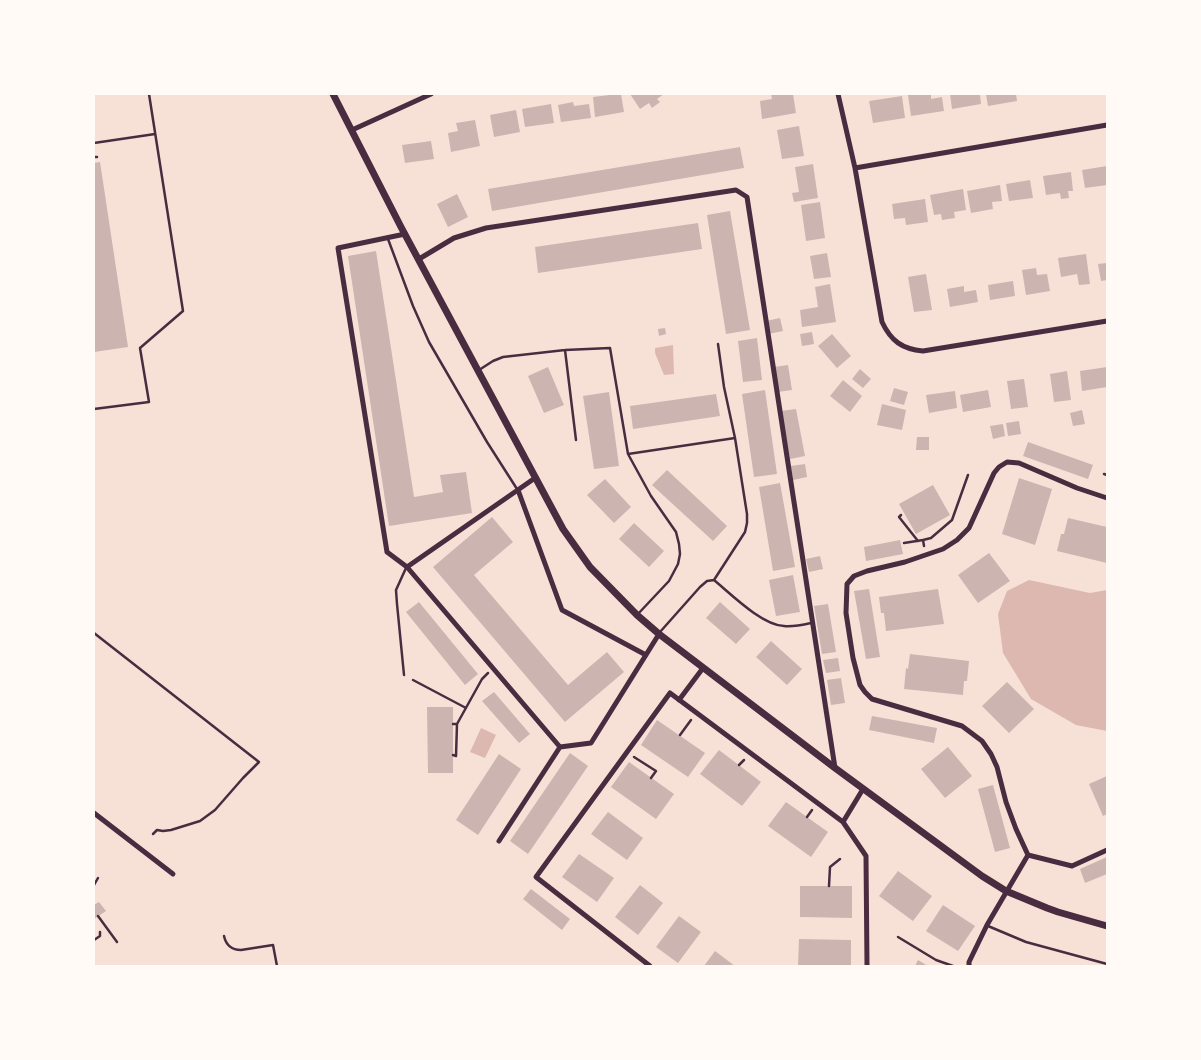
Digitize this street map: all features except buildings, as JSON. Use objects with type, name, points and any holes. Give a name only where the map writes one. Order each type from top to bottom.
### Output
[{"type":"street","points":[[333,94],[535,478],[563,529],[590,567],[637,615],[659,634],[863,789],[982,876],[1006,891],[1058,912],[1107,926]]},
{"type":"street","points":[[352,130],[431,94]]},
{"type":"street","points":[[838,94],[855,168],[882,322],[893,339],[902,346],[923,351],[1107,321]]},
{"type":"street","points":[[855,168],[1107,125]]},
{"type":"street","points":[[419,259],[454,238],[486,228],[736,190],[746,197],[835,768]]},
{"type":"street","points":[[405,234],[338,248],[386,552],[407,567],[560,748]]},
{"type":"street","points":[[1028,855],[1009,811],[997,767],[982,741],[962,726],[872,699],[860,685],[853,658],[846,614],[847,584],[854,576],[926,555],[943,549],[957,540],[969,528],[994,473],[1007,462],[1019,463],[1077,488],[1107,498]]},
{"type":"street","points":[[407,567],[535,478]]},
{"type":"street","points":[[518,490],[562,610],[646,655]]},
{"type":"street","points":[[498,841],[560,748],[591,743],[659,634]]},
{"type":"street","points":[[679,700],[703,668]]},
{"type":"street","points":[[650,966],[536,877],[670,693],[843,822],[866,856],[867,966]]},
{"type":"street","points":[[843,822],[863,789]]},
{"type":"street","points":[[94,813],[173,874]]},
{"type":"street","points":[[1028,855],[1072,866],[1107,850]]},
{"type":"street","points":[[969,966],[969,962],[987,925],[1028,855]]},
{"type":"lane","points":[[94,409],[148,402],[140,348],[183,310],[149,94]]},
{"type":"lane","points":[[94,143],[156,134]]},
{"type":"lane","points":[[387,238],[429,342],[487,442],[518,490]]},
{"type":"lane","points":[[714,580],[745,532],[747,523],[735,438],[724,387],[718,344]]},
{"type":"lane","points":[[478,371],[503,357],[565,350],[610,348],[628,454],[651,496],[676,532],[679,544],[678,564],[669,581],[637,615]]},
{"type":"lane","points":[[565,350],[576,440]]},
{"type":"lane","points":[[628,454],[735,438]]},
{"type":"lane","points":[[404,675],[396,590],[407,567]]},
{"type":"lane","points":[[659,634],[700,587],[707,581],[714,580],[759,617],[772,624],[784,626],[813,623]]},
{"type":"lane","points":[[94,885],[98,878]]},
{"type":"lane","points":[[98,916],[117,942]]},
{"type":"lane","points":[[987,925],[1026,942],[1107,964]]},
{"type":"lane","points":[[898,937],[936,960],[953,966]]},
{"type":"path","points":[[904,543],[931,538],[952,520],[968,475]]},
{"type":"path","points":[[901,515],[899,517],[918,540]]},
{"type":"path","points":[[924,540],[926,555]]},
{"type":"path","points":[[94,633],[259,762],[215,810],[200,822],[171,830],[157,830],[153,834]]},
{"type":"path","points":[[453,755],[456,756],[455,724],[482,679]]},
{"type":"path","points":[[413,680],[466,708]]},
{"type":"path","points":[[680,736],[697,713]]},
{"type":"path","points":[[627,752],[656,771],[651,778]]},
{"type":"path","points":[[829,886],[830,867],[840,859]]},
{"type":"path","points":[[94,940],[100,936],[97,927]]},
{"type":"path","points":[[224,936],[229,947],[236,950],[273,945],[277,966]]},
{"type":"shaded area","points":[[673,345],[674,374],[664,375],[655,353],[655,348]]},
{"type":"shaded area","points":[[1029,580],[1090,593],[1107,590],[1107,731],[1076,725],[1031,699],[1003,653],[998,614],[1007,591]]},
{"type":"shaded area","points":[[481,728],[496,735],[485,758],[470,752]]}]
